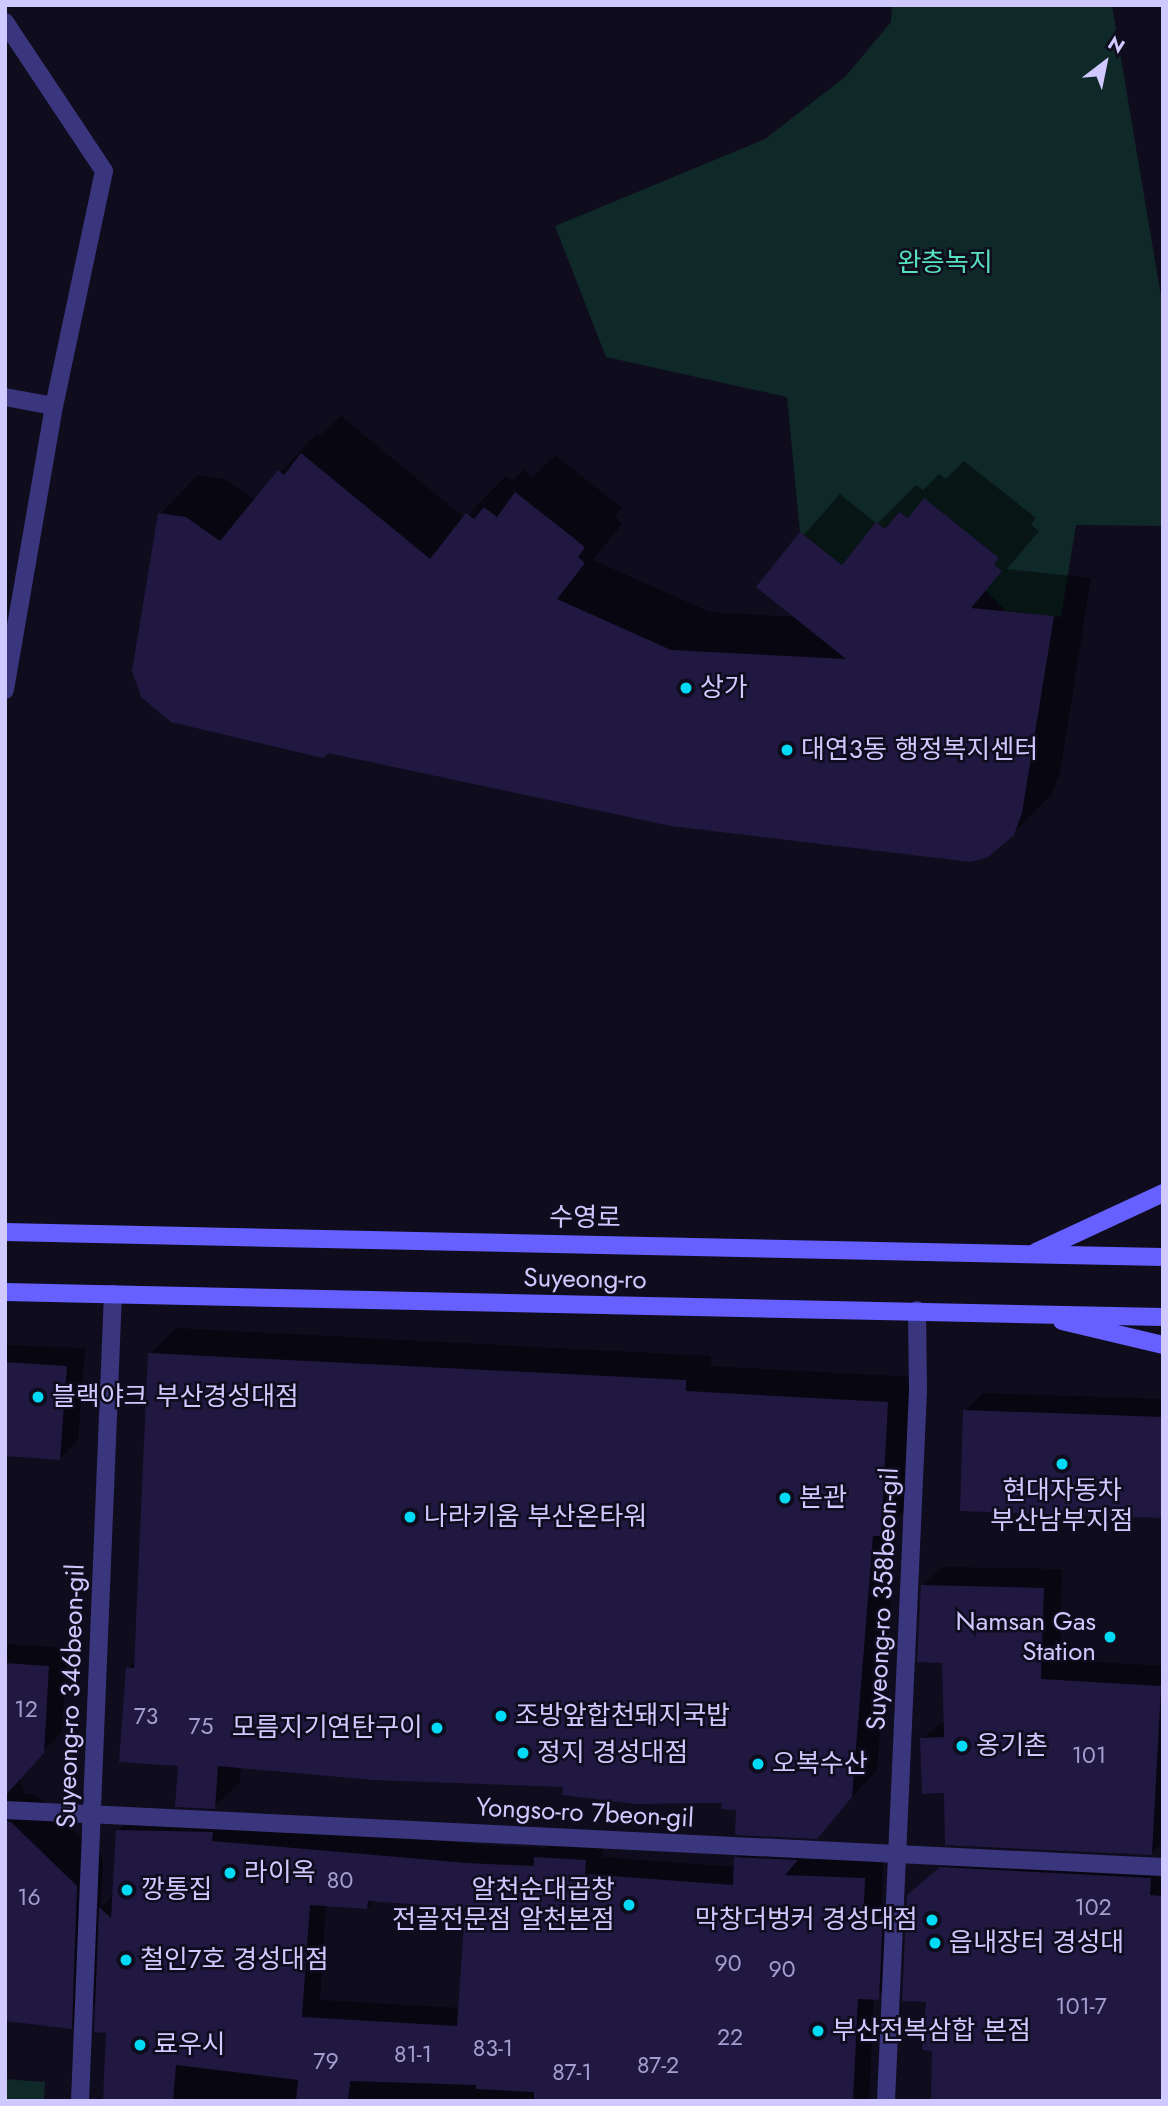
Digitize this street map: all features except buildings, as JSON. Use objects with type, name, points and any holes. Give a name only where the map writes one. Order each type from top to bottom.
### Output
[{"type":"main road","points":[[1028,1255],[1163,1193]]},
{"type":"main road","name":"수영로","points":[[5,1232],[1163,1257]]},
{"type":"main road","name":"Suyeong-ro","points":[[5,1292],[1163,1317]]},
{"type":"main road","points":[[1024,1312],[1163,1345]]},
{"type":"street","points":[[5,22],[104,171],[54,406],[5,691]]},
{"type":"street","points":[[5,397],[54,406]]},
{"type":"street","name":"Suyeong-ro 346beon-gil","points":[[80,2101],[113,1294]]},
{"type":"street","name":"Suyeong-ro 358beon-gil","points":[[886,2101],[918,1391],[917,1310]]},
{"type":"street","name":"Yongso-ro 7beon-gil","points":[[5,1810],[1163,1867]]},
{"type":"green space","name":"완층녹지","points":[[892,5],[1112,5],[1163,308],[1163,526],[1076,525],[1061,617],[1006,611],[985,590],[1002,571],[994,564],[999,558],[924,499],[908,518],[899,512],[885,529],[876,522],[842,565],[800,532],[787,397],[606,357],[555,226],[765,139],[845,77],[891,22]]},
{"type":"green space","points":[[5,2079],[45,2082],[44,2101],[5,2101]]},
{"type":"place","name":"상가","points":[[686,688]]},
{"type":"place","name":"대연3동 행정복지센터","points":[[787,750]]},
{"type":"place","name":"블랙야크 부산경성대점","points":[[38,1397]]},
{"type":"place","name":"현대자동차 부산남부지점","points":[[1062,1464]]},
{"type":"place","name":"본관","points":[[785,1498]]},
{"type":"place","name":"나라키움 부산온타워","points":[[410,1517]]},
{"type":"place","name":"Namsan Gas Station","points":[[1110,1637]]},
{"type":"place","name":"조방앞합천돼지국밥","points":[[501,1716]]},
{"type":"place","name":"모름지기연탄구이","points":[[437,1728]]},
{"type":"place","name":"옹기촌","points":[[962,1746]]},
{"type":"place","name":"정지 경성대점","points":[[523,1753]]},
{"type":"place","name":"오복수산","points":[[758,1764]]},
{"type":"place","name":"라이옥","points":[[230,1873]]},
{"type":"place","name":"깡통집","points":[[127,1890]]},
{"type":"place","name":"알천순대곱창 전골전문점 알천본점","points":[[629,1905]]},
{"type":"place","name":"막창더벙커 경성대점","points":[[932,1920]]},
{"type":"place","name":"읍내장터 경성대","points":[[935,1943]]},
{"type":"place","name":"철인7호 경성대점","points":[[126,1960]]},
{"type":"place","name":"부산전복삼합 본점","points":[[818,2031]]},
{"type":"place","name":"료우시","points":[[140,2045]]}]
